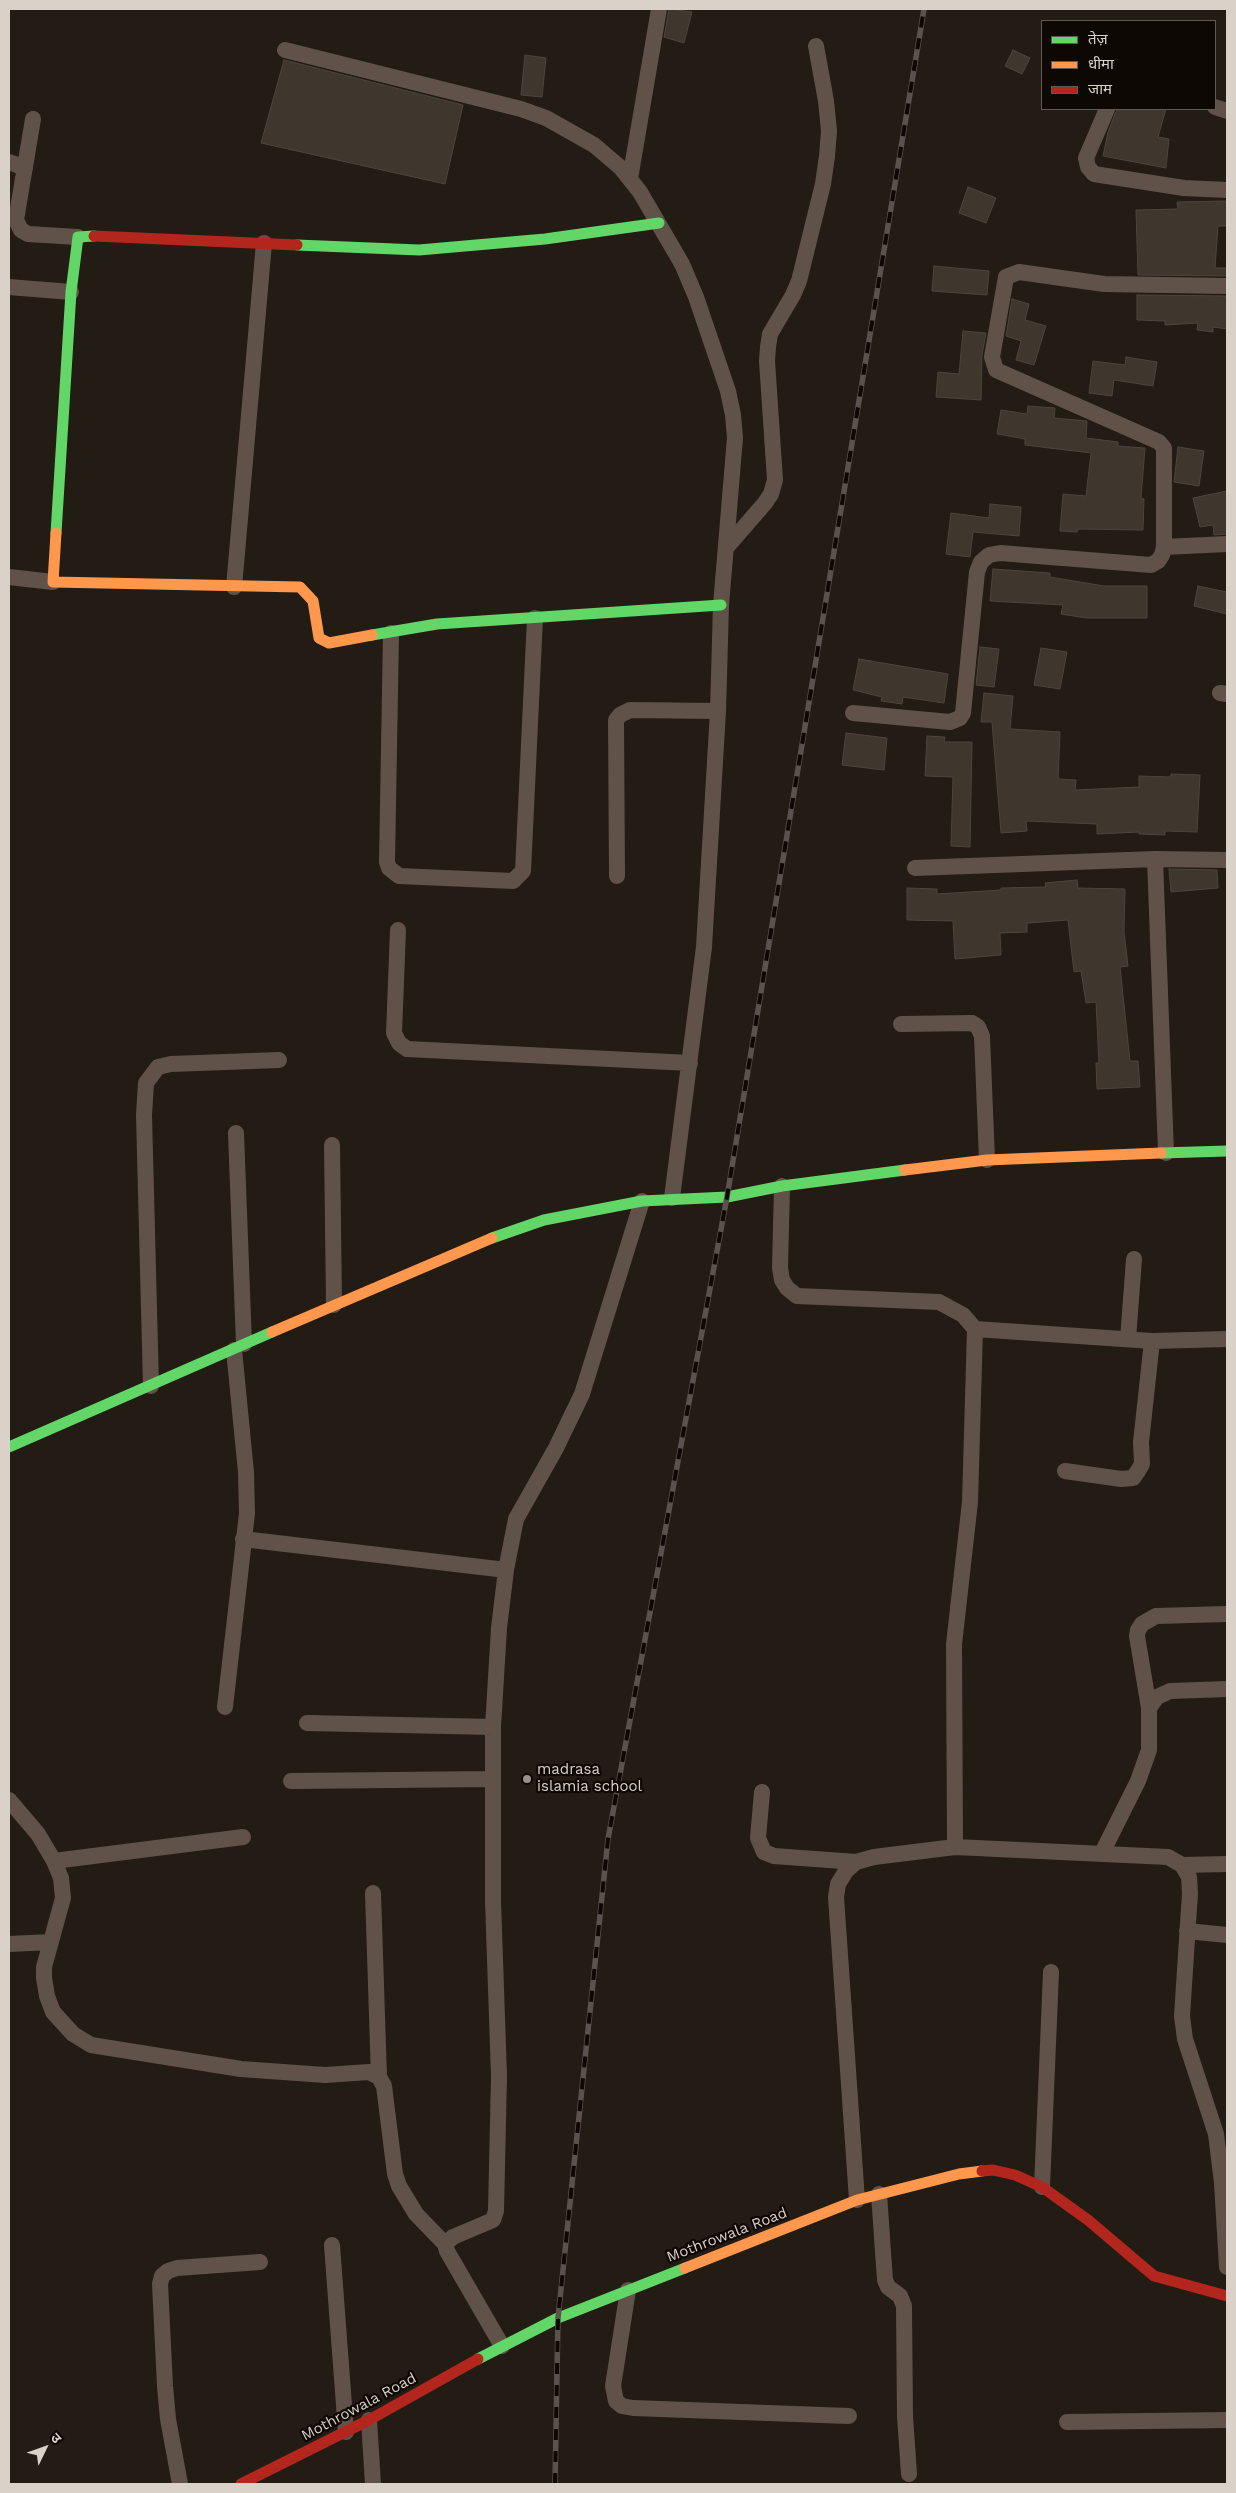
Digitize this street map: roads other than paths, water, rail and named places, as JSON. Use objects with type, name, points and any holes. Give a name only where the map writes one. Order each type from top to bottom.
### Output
[{"type":"street","points":[[630,179],[659,9]]},
{"type":"street","points":[[726,548],[765,503],[771,494],[776,480],[767,361],[770,334],[794,295],[799,281],[823,184],[827,156],[827,111],[816,46]]},
{"type":"street","points":[[285,50],[521,109],[546,118],[594,145],[630,179],[659,223],[682,264],[696,297],[728,391],[733,414],[733,466],[721,605],[718,711],[704,947],[672,1198]]},
{"type":"street","points":[[1108,110],[1086,158],[1088,167],[1094,174],[1184,188],[1227,190]]},
{"type":"street","points":[[33,120],[16,220],[21,230],[35,236],[104,236],[428,249],[545,239],[659,223]]},
{"type":"street","points":[[9,162],[25,168]]},
{"type":"street","points":[[54,582],[71,292],[78,237]]},
{"type":"street","points":[[234,587],[264,243]]},
{"type":"street","points":[[853,713],[950,722],[960,718],[963,713],[977,572],[981,562],[988,556],[1000,553],[1151,565],[1158,561],[1164,547],[1164,448],[1153,438],[996,370],[992,357],[1006,276],[1019,272],[1104,284],[1227,286]]},
{"type":"street","points":[[9,287],[71,292]]},
{"type":"street","points":[[1164,547],[1227,544]]},
{"type":"street","points":[[9,577],[54,582],[300,587],[306,591],[313,601],[316,633],[324,642],[392,633],[437,624],[721,605]]},
{"type":"street","points":[[392,633],[387,862],[389,868],[399,876],[513,881],[523,871],[536,618]]},
{"type":"street","points":[[617,876],[616,720],[620,715],[630,710],[718,711]]},
{"type":"street","points":[[1156,859],[1166,1153]]},
{"type":"street","points":[[915,868],[1156,859],[1227,860]]},
{"type":"street","points":[[398,930],[394,1034],[399,1042],[407,1048],[690,1064]]},
{"type":"street","points":[[901,1024],[972,1023],[978,1027],[982,1036],[987,1160]]},
{"type":"street","points":[[151,1386],[144,1115],[146,1082],[158,1067],[171,1064],[278,1060]]},
{"type":"street","points":[[225,1707],[239,1597],[247,1494],[239,1347],[236,1133]]},
{"type":"street","points":[[332,1145],[334,1305]]},
{"type":"street","points":[[9,1447],[479,1243],[544,1220],[642,1201],[672,1198],[727,1197],[782,1186],[987,1160],[1227,1151]]},
{"type":"street","points":[[782,1186],[780,1268],[782,1280],[792,1292],[798,1296],[939,1302],[964,1315],[975,1329],[970,1502],[954,1644],[955,1847]]},
{"type":"street","points":[[445,2244],[453,2237],[487,2224],[493,2220],[496,2211],[499,2076],[494,1900],[493,1727],[499,1628],[506,1570],[516,1519],[556,1448],[582,1394],[642,1201]]},
{"type":"street","points":[[1128,1339],[1134,1259]]},
{"type":"street","points":[[975,1329],[1152,1341],[1227,1339]]},
{"type":"street","points":[[1065,1471],[1122,1479],[1133,1478],[1138,1471],[1142,1464],[1142,1442],[1152,1341]]},
{"type":"street","points":[[243,1539],[506,1570]]},
{"type":"street","points":[[1102,1853],[1138,1781],[1150,1750],[1149,1708],[1138,1630],[1142,1624],[1156,1616],[1227,1614]]},
{"type":"street","points":[[1149,1708],[1156,1697],[1170,1691],[1227,1689]]},
{"type":"street","points":[[307,1723],[493,1727]]},
{"type":"street","points":[[290,1782],[493,1779]]},
{"type":"street","points":[[762,1792],[758,1838],[764,1852],[774,1856],[856,1862],[916,1851],[955,1847],[1168,1857],[1182,1865],[1189,1877],[1190,1894],[1182,1996],[1185,2039],[1224,2158],[1227,2267]]},
{"type":"street","points":[[9,1800],[38,1834],[54,1861],[63,1889],[44,1967],[47,1996],[53,2012],[73,2034],[91,2045],[250,2070],[325,2075],[369,2072],[379,2077]]},
{"type":"street","points":[[54,1861],[243,1838]]},
{"type":"street","points":[[856,1862],[846,1871],[838,1884],[836,1898],[857,2200]]},
{"type":"street","points":[[1182,1865],[1227,1864]]},
{"type":"street","points":[[373,1893],[379,2077],[384,2086],[395,2174],[399,2186],[416,2214],[445,2244],[447,2252],[502,2346]]},
{"type":"street","points":[[1187,1931],[1227,1935]]},
{"type":"street","points":[[9,1944],[51,1942]]},
{"type":"street","points":[[1042,2187],[1051,1972]]},
{"type":"street","name":"Mothrowala Road","points":[[241,2484],[369,2420],[502,2346],[558,2318],[857,2200],[959,2174],[993,2170],[1014,2175],[1042,2187],[1088,2220],[1154,2276],[1227,2296]]},
{"type":"street","points":[[879,2194],[885,2280],[888,2287],[900,2296],[904,2306],[905,2416],[908,2474]]},
{"type":"street","points":[[332,2245],[346,2432]]},
{"type":"street","points":[[180,2484],[168,2418],[165,2386],[160,2284],[162,2276],[168,2270],[177,2268],[260,2262]]},
{"type":"street","points":[[628,2290],[613,2386],[616,2401],[622,2406],[632,2408],[849,2416]]},
{"type":"street","points":[[369,2420],[373,2484]]},
{"type":"street","points":[[1067,2422],[1227,2420]]},
{"type":"railway","points":[[555,2484],[558,2318],[608,1839],[727,1197],[924,9]]},
{"type":"place","name":"madrasa islamia school","points":[[527,1779]]}]
